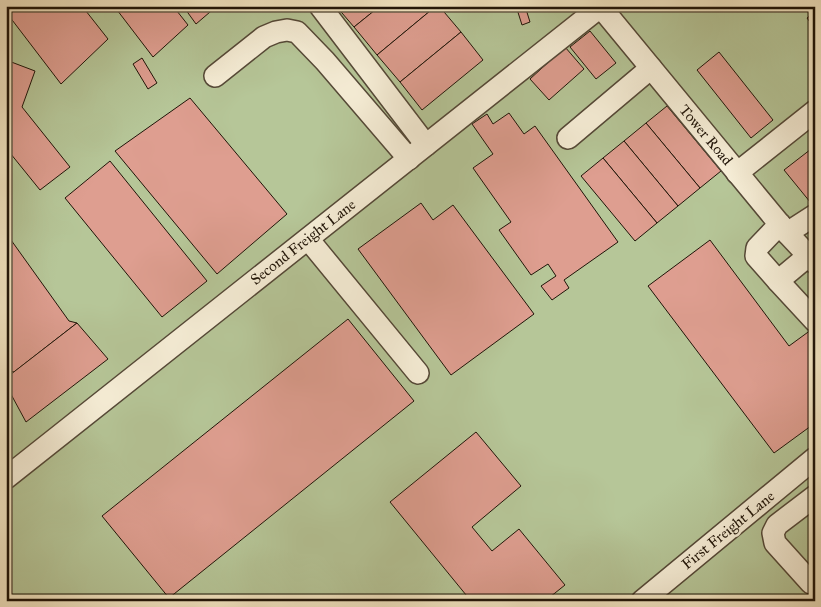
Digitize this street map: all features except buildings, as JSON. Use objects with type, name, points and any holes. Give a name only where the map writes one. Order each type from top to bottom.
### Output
[{"type":"lane","points":[[320,6],[426,145]]},
{"type":"lane","name":"Second Freight Lane","points":[[6,478],[600,7]]},
{"type":"lane","name":"Tower Road","points":[[600,7],[784,229],[812,259]]},
{"type":"lane","points":[[214,76],[264,38],[276,32],[287,30],[297,32],[326,61],[409,159]]},
{"type":"lane","points":[[568,138],[651,68]]},
{"type":"lane","points":[[737,173],[815,111]]},
{"type":"lane","points":[[815,215],[784,229],[757,248],[756,253],[756,256],[815,321]]},
{"type":"lane","points":[[308,239],[418,373]]},
{"type":"lane","points":[[778,281],[812,259]]},
{"type":"lane","name":"First Freight Lane","points":[[642,601],[815,458]]},
{"type":"lane","points":[[815,496],[777,525],[774,533],[775,543],[811,583],[815,584]]},
{"type":"green space","points":[[6,6],[815,6],[815,601],[6,601]]}]
